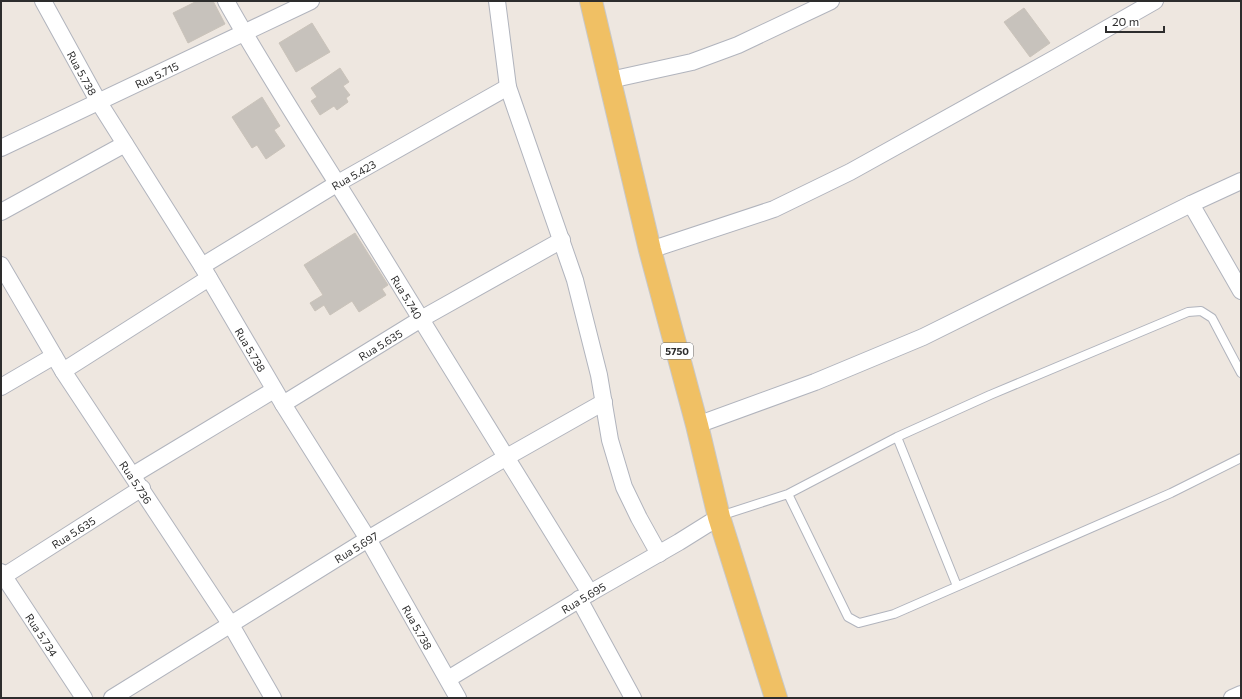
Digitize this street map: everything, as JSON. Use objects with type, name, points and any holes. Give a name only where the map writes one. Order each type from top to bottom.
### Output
[{"type":"main road","name":"5750","points":[[591,1],[650,250],[697,425],[719,517],[776,698]]},
{"type":"street","name":"Rua 5.738","points":[[43,1],[98,101],[205,272],[274,390],[368,540],[448,679],[454,697]]},
{"type":"street","name":"Rua 5.740","points":[[226,1],[244,34],[338,184],[505,458],[584,596],[633,698]]},
{"type":"street","name":"Rua 5.715","points":[[1,148],[311,1]]},
{"type":"street","points":[[497,1],[508,87],[575,280],[599,375],[610,440],[624,487],[659,554]]},
{"type":"street","points":[[610,80],[692,62],[738,45],[831,1]]},
{"type":"street","points":[[650,250],[774,209],[850,172],[1155,1]]},
{"type":"street","name":"Rua 5.423","points":[[63,371],[205,272],[338,184],[508,87]]},
{"type":"street","points":[[1,212],[125,144]]},
{"type":"street","points":[[697,425],[815,382],[923,337],[1191,204],[1241,181]]},
{"type":"street","points":[[1191,204],[1241,291]]},
{"type":"street","name":"Rua 5.635","points":[[283,404],[421,319],[562,240]]},
{"type":"street","name":"Rua 5.736","points":[[1,264],[63,371],[231,625],[273,698]]},
{"type":"street","points":[[1,387],[54,356]]},
{"type":"street","name":"Rua 5.635","points":[[2,574],[274,390]]},
{"type":"street","name":"Rua 5.697","points":[[112,698],[368,540],[505,458],[604,402]]},
{"type":"street","name":"Rua 5.695","points":[[448,679],[584,596],[659,554],[719,517]]},
{"type":"street","name":"Rua 5.734","points":[[2,574],[84,698]]},
{"type":"street","points":[[1232,698],[1241,694]]},
{"type":"lane","points":[[719,517],[788,494],[897,437],[990,395],[1188,312],[1201,311],[1212,318],[1241,373]]},
{"type":"lane","points":[[897,437],[957,586]]},
{"type":"lane","points":[[788,494],[848,617],[858,623],[894,614],[1171,494],[1241,458]]},
{"type":"building","points":[[197,1],[213,1],[225,24],[188,43],[173,13]]},
{"type":"building","points":[[1024,8],[1050,43],[1030,57],[1004,22]]},
{"type":"building","points":[[312,23],[330,52],[296,72],[279,43]]},
{"type":"building","points":[[340,68],[349,82],[343,86],[350,95],[346,98],[348,102],[337,110],[334,106],[320,115],[311,101],[317,97],[311,88]]},
{"type":"building","points":[[262,97],[280,126],[274,130],[285,146],[266,159],[257,145],[252,148],[232,117]]},
{"type":"building","points":[[355,233],[388,285],[382,289],[386,295],[359,312],[352,301],[330,315],[324,305],[315,311],[310,303],[323,295],[304,265]]}]
